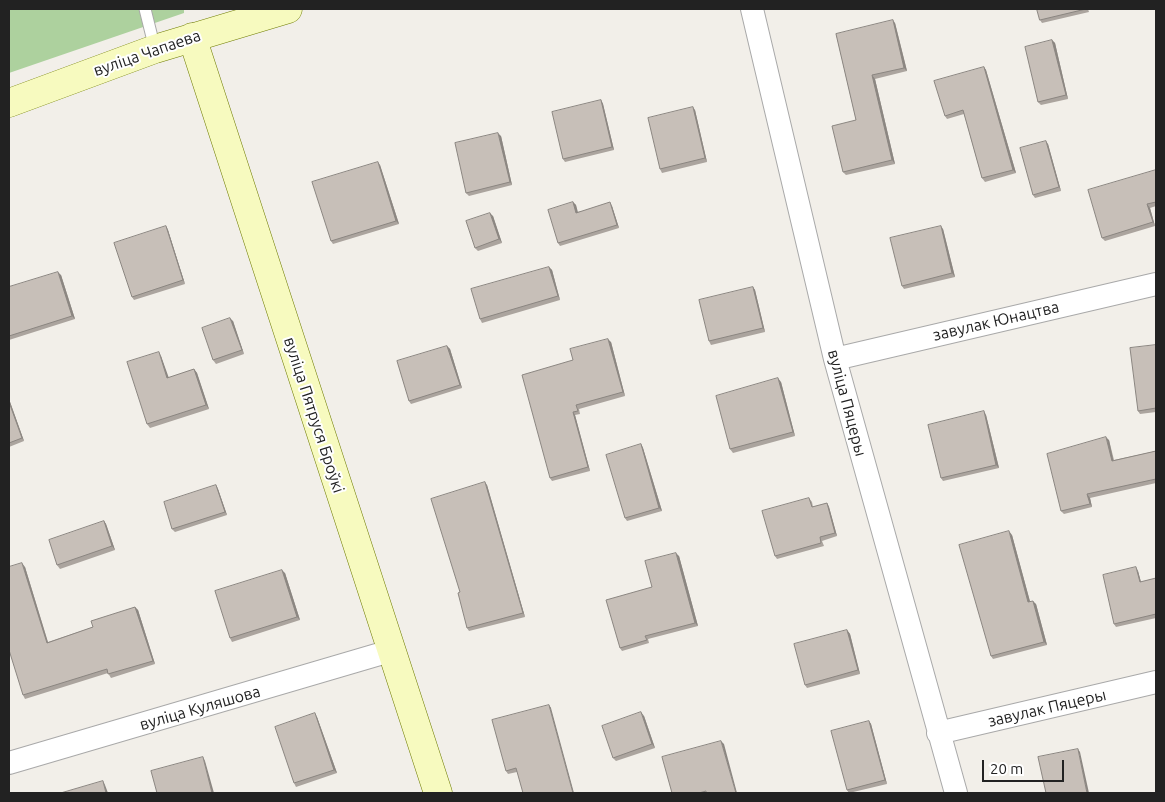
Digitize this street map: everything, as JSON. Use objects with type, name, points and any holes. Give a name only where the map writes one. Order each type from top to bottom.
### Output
[{"type":"street","name":"вуліца Чапаева","points":[[9,103],[155,48],[288,9]]},
{"type":"street","name":"вуліца Пяцеры","points":[[752,9],[835,359],[956,793]]},
{"type":"street","name":"вуліца Пятруся Броўкі","points":[[192,37],[390,651],[438,793]]},
{"type":"street","name":"завулак Юнацтва","points":[[835,359],[1156,284]]},
{"type":"street","name":"вуліца Куляшова","points":[[9,763],[390,651]]},
{"type":"street","name":"завулак Пяцеры","points":[[938,733],[1156,682]]},
{"type":"lane","points":[[146,9],[155,48]]},
{"type":"green space","points":[[9,9],[184,9],[184,13],[9,73]]},
{"type":"building","points":[[1037,9],[1086,9],[1040,20]]},
{"type":"building","points":[[893,20],[904,68],[872,75],[892,160],[843,172],[832,126],[856,120],[836,34]]},
{"type":"building","points":[[1052,40],[1066,95],[1038,102],[1025,47]]},
{"type":"building","points":[[984,67],[1013,170],[982,178],[963,110],[945,116],[934,81]]},
{"type":"building","points":[[601,100],[612,147],[563,159],[552,112]]},
{"type":"building","points":[[693,107],[705,158],[660,169],[648,118]]},
{"type":"building","points":[[498,133],[510,182],[466,193],[455,143]]},
{"type":"building","points":[[1046,141],[1059,187],[1033,195],[1020,148]]},
{"type":"building","points":[[378,162],[396,221],[331,241],[312,182]]},
{"type":"building","points":[[1156,170],[1156,202],[1147,204],[1153,222],[1102,238],[1088,190]]},
{"type":"building","points":[[573,202],[576,213],[610,202],[617,225],[558,243],[548,210]]},
{"type":"building","points":[[490,213],[499,239],[475,248],[466,221]]},
{"type":"building","points":[[166,226],[183,280],[132,297],[114,243]]},
{"type":"building","points":[[941,226],[952,273],[902,286],[890,238]]},
{"type":"building","points":[[549,267],[558,296],[480,319],[471,289]]},
{"type":"building","points":[[58,272],[72,316],[9,336],[9,287]]},
{"type":"building","points":[[753,287],[763,328],[709,341],[699,300]]},
{"type":"building","points":[[230,318],[242,350],[213,360],[202,328]]},
{"type":"building","points":[[608,339],[623,392],[576,405],[578,411],[573,412],[588,467],[550,478],[522,375],[573,360],[570,349]]},
{"type":"building","points":[[1156,345],[1156,408],[1138,411],[1130,348]]},
{"type":"building","points":[[447,346],[460,385],[409,401],[397,361]]},
{"type":"building","points":[[159,352],[167,378],[194,369],[206,405],[147,424],[127,362]]},
{"type":"building","points":[[778,378],[793,432],[730,449],[716,396]]},
{"type":"building","points":[[9,402],[22,438],[9,443]]},
{"type":"building","points":[[984,411],[996,465],[941,478],[928,425]]},
{"type":"building","points":[[1106,437],[1112,461],[1156,451],[1156,479],[1087,494],[1090,504],[1061,511],[1047,454]]},
{"type":"building","points":[[641,444],[659,508],[625,518],[606,455]]},
{"type":"building","points":[[485,482],[523,613],[467,628],[458,593],[460,592],[431,499]]},
{"type":"building","points":[[216,485],[225,512],[172,529],[164,502]]},
{"type":"building","points":[[809,498],[812,507],[827,503],[835,533],[820,537],[821,543],[775,556],[762,511]]},
{"type":"building","points":[[104,521],[112,546],[57,565],[49,540]]},
{"type":"building","points":[[1009,531],[1028,602],[1033,601],[1044,642],[991,656],[959,545]]},
{"type":"building","points":[[676,553],[695,623],[645,636],[647,640],[620,648],[606,600],[652,587],[645,561]]},
{"type":"building","points":[[22,563],[47,643],[93,627],[91,621],[135,607],[153,661],[108,674],[107,669],[23,695],[9,650],[9,567]]},
{"type":"building","points":[[1136,567],[1140,582],[1156,578],[1156,614],[1114,624],[1103,575]]},
{"type":"building","points":[[282,570],[297,617],[230,638],[215,591]]},
{"type":"building","points":[[847,630],[858,670],[805,685],[794,644]]},
{"type":"building","points":[[549,705],[573,793],[523,793],[516,768],[506,771],[492,720]]},
{"type":"building","points":[[641,712],[652,744],[613,758],[602,726]]},
{"type":"building","points":[[315,713],[334,770],[294,783],[275,727]]},
{"type":"building","points":[[869,721],[885,780],[847,790],[831,731]]},
{"type":"building","points":[[721,741],[736,793],[706,793],[706,791],[699,793],[672,793],[662,757]]},
{"type":"building","points":[[1078,749],[1087,793],[1046,793],[1038,757]]},
{"type":"building","points":[[203,757],[212,793],[157,793],[151,771]]},
{"type":"building","points":[[103,781],[106,793],[61,793]]}]
